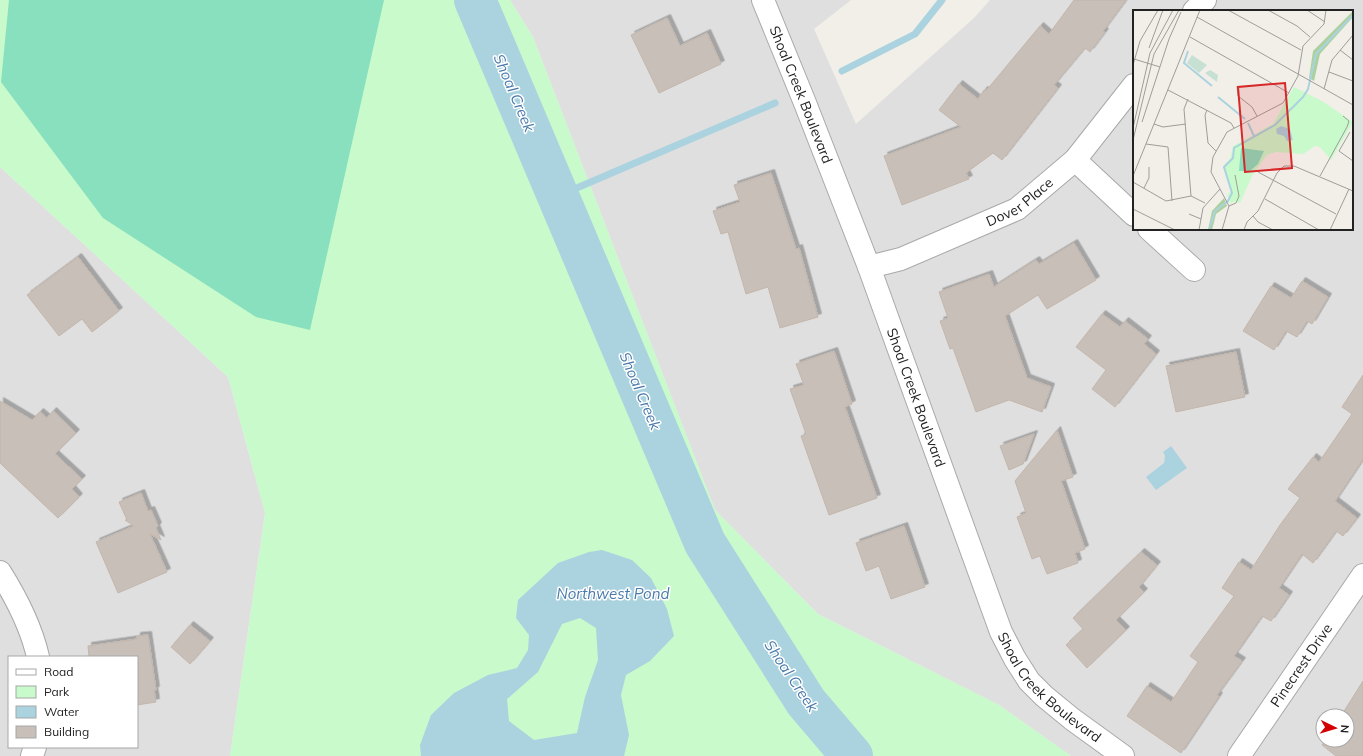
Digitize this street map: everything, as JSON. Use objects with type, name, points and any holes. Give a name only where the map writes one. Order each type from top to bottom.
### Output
[{"type":"street","name":"Shoal Creek Boulevard","points":[[763,0],[869,267],[1001,632],[1015,659],[1029,681],[1044,696],[1072,719],[1123,756]]},
{"type":"street","points":[[1195,10],[1206,0]]},
{"type":"street","name":"Dover Place","points":[[869,267],[901,259],[1017,208],[1075,160],[1133,86]]},
{"type":"street","points":[[1075,160],[1133,214]]},
{"type":"street","points":[[1150,230],[1194,270]]},
{"type":"street","points":[[0,572],[12,591],[33,636],[38,656]]},
{"type":"street","name":"Pinecrest Drive","points":[[1239,756],[1363,575]]},
{"type":"shaded area","points":[[510,0],[851,0],[814,29],[856,124],[975,17],[990,0],[1363,0],[1363,756],[1071,756],[999,705],[818,614],[715,510],[533,37]]},
{"type":"shaded area","points":[[0,167],[228,377],[265,513],[230,756],[0,756]]},
{"type":"green space","points":[[0,0],[510,0],[533,37],[715,510],[818,614],[999,705],[1071,756],[230,756],[265,513],[228,377],[0,167]]},
{"type":"green space","points":[[9,0],[384,0],[310,330],[256,317],[103,218],[1,82]]},
{"type":"water","points":[[1171,446],[1187,468],[1156,490],[1146,477],[1164,463],[1165,456],[1163,452]]},
{"type":"water","name":"Northwest Pond","points":[[602,550],[632,560],[651,578],[667,609],[674,636],[650,661],[626,675],[621,695],[629,735],[624,756],[421,756],[420,745],[431,715],[454,693],[488,675],[517,668],[528,650],[529,635],[516,618],[518,600],[558,563],[589,552]],"holes":[[[580,618],[596,628],[598,660],[585,697],[577,733],[534,740],[509,721],[507,699],[538,672],[562,624]]]},
{"type":"building","points":[[1074,0],[1126,0],[1103,31],[1105,32],[1090,52],[1085,48],[1054,85],[1058,88],[1002,160],[993,153],[966,173],[969,179],[902,205],[884,156],[961,127],[939,110],[959,84],[978,99],[984,90],[986,91],[1040,26],[1049,34]]},
{"type":"building","points":[[667,18],[680,46],[707,33],[721,64],[659,93],[631,35]]},
{"type":"building","points":[[771,173],[796,249],[799,248],[818,317],[780,328],[768,287],[746,294],[728,232],[721,234],[713,211],[740,202],[734,185]]},
{"type":"building","points":[[1074,243],[1096,280],[1047,309],[1038,295],[1005,316],[1027,378],[1051,387],[1042,412],[1009,400],[976,412],[953,348],[950,349],[940,321],[948,318],[939,292],[989,274],[994,287],[1036,260],[1039,264]]},
{"type":"building","points":[[78,257],[119,311],[92,332],[82,319],[59,336],[27,295]]},
{"type":"building","points":[[1302,281],[1328,297],[1312,324],[1307,321],[1297,337],[1286,331],[1274,350],[1243,331],[1271,286],[1291,298]]},
{"type":"building","points":[[1102,314],[1120,327],[1125,321],[1148,339],[1144,344],[1156,354],[1115,407],[1092,389],[1106,370],[1076,347]]},
{"type":"building","points":[[834,351],[852,404],[845,407],[877,498],[829,515],[801,436],[806,434],[790,389],[804,385],[796,364]]},
{"type":"building","points":[[1236,352],[1245,397],[1176,412],[1166,366]]},
{"type":"building","points":[[1363,375],[1363,459],[1335,501],[1357,518],[1343,536],[1336,531],[1313,563],[1302,554],[1279,588],[1289,595],[1271,621],[1262,616],[1234,656],[1242,661],[1217,695],[1219,696],[1181,753],[1127,716],[1147,686],[1171,702],[1198,662],[1190,656],[1234,596],[1222,588],[1239,562],[1251,570],[1280,525],[1300,498],[1288,489],[1313,457],[1319,462],[1352,414],[1342,407]]},
{"type":"building","points":[[0,401],[32,420],[40,412],[47,418],[53,411],[76,433],[55,454],[82,479],[72,489],[79,497],[58,518],[0,463]]},
{"type":"building","points":[[1057,430],[1073,477],[1061,481],[1085,549],[1075,553],[1078,563],[1047,574],[1040,556],[1032,559],[1017,517],[1026,513],[1015,481]]},
{"type":"building","points":[[1034,434],[1023,464],[1009,470],[1000,446]]},
{"type":"building","points":[[141,493],[148,511],[151,510],[158,526],[156,528],[161,540],[150,534],[167,572],[118,593],[96,542],[134,526],[125,520],[127,520],[119,502]]},
{"type":"building","points":[[904,526],[925,587],[891,599],[879,566],[866,571],[856,543]]},
{"type":"building","points":[[1141,552],[1157,565],[1139,587],[1144,592],[1116,620],[1126,630],[1087,668],[1066,645],[1083,629],[1073,618]]},
{"type":"building","points":[[190,625],[210,641],[190,664],[171,647]]},
{"type":"building","points":[[148,635],[156,690],[154,690],[156,702],[138,705],[138,656],[89,656],[88,646],[137,639],[137,636]]},
{"type":"building","points":[[1363,681],[1363,756],[1336,756],[1326,748],[1355,748],[1355,708],[1346,708]]},
{"type":"waterway","name":"Shoal Creek","points":[[475,0],[705,543],[806,702],[852,756]]},
{"type":"waterway","points":[[842,71],[915,34],[942,0]]},
{"type":"waterway","points":[[558,196],[775,103]]}]
